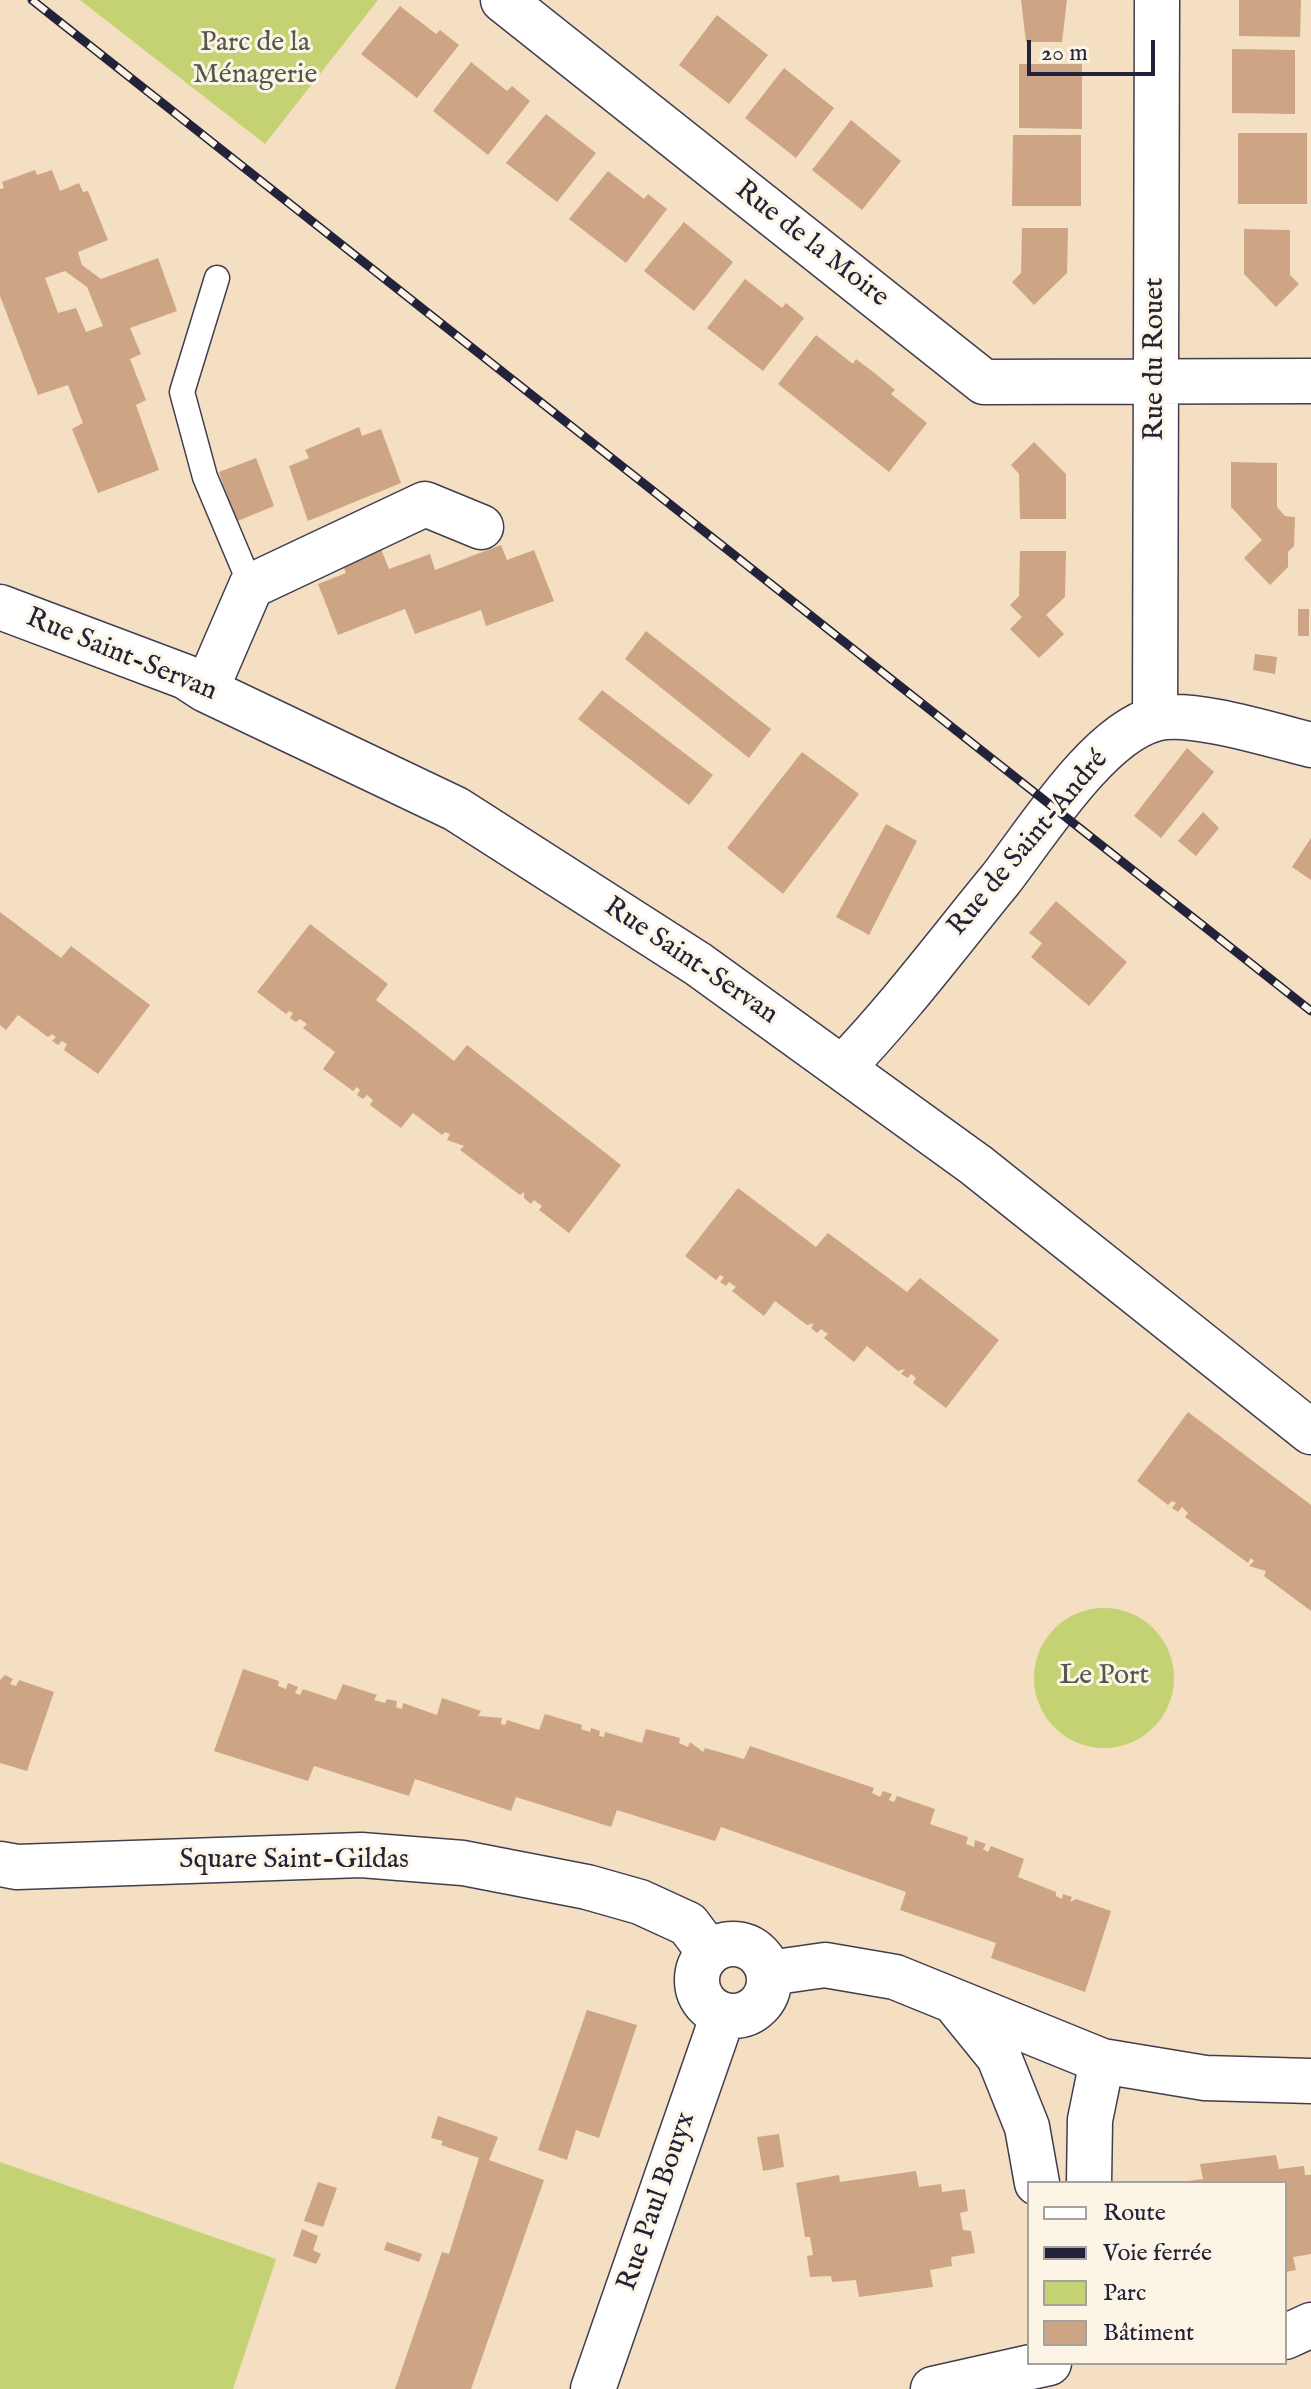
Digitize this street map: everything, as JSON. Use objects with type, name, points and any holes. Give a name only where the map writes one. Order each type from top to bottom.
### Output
[{"type":"street","name":"Rue de la Moire","points":[[503,0],[984,382],[1311,381]]},
{"type":"street","name":"Rue du Rouet","points":[[1155,719],[1157,0]]},
{"type":"street","points":[[206,690],[251,586],[425,504],[481,527]]},
{"type":"street","name":"Rue Saint-Servan","points":[[0,607],[186,677],[206,690],[456,809],[698,964],[843,1067],[1038,1214],[1311,1432]]},
{"type":"street","name":"Rue de Saint-André","points":[[843,1067],[1000,880],[1081,773],[1112,744],[1155,719],[1194,718],[1311,745]]},
{"type":"street","name":"Square Saint-Gildas","points":[[0,1864],[17,1867],[361,1855],[463,1863],[587,1887],[640,1902],[688,1924],[709,1952]]},
{"type":"street","points":[[732,1943],[756,1951],[769,1973],[765,1997],[757,2006],[735,2016],[712,2010],[699,1993],[697,1970],[709,1952],[732,1943]]},
{"type":"street","points":[[769,1973],[825,1965],[895,1977],[1102,2061],[1205,2078],[1311,2081]]},
{"type":"street","points":[[952,1999],[999,2057],[1027,2127],[1037,2181]]},
{"type":"street","name":"Rue Paul Bouyx","points":[[593,2389],[723,2015]]},
{"type":"street","points":[[1089,2181],[1090,2120],[1102,2061]]},
{"type":"street","points":[[1287,2336],[1311,2325]]},
{"type":"street","points":[[933,2389],[1040,2365]]},
{"type":"lane","points":[[217,278],[182,392],[205,477],[251,586]]},
{"type":"green space","name":"Parc de la Ménagerie","points":[[80,0],[378,0],[265,144]]},
{"type":"green space","name":"Le Port","points":[[1104,1608],[1131,1613],[1154,1628],[1169,1651],[1174,1678],[1169,1705],[1154,1728],[1131,1743],[1104,1748],[1077,1743],[1054,1728],[1039,1705],[1034,1678],[1039,1651],[1054,1628],[1077,1613]]},
{"type":"green space","points":[[0,2162],[276,2259],[233,2389],[0,2389]]},
{"type":"building","points":[[1021,0],[1067,0],[1062,42],[1026,42]]},
{"type":"building","points":[[1239,0],[1301,0],[1300,37],[1239,36]]},
{"type":"building","points":[[400,6],[436,34],[440,30],[459,45],[417,98],[361,54]]},
{"type":"building","points":[[717,15],[768,55],[729,104],[679,65]]},
{"type":"building","points":[[1232,49],[1295,50],[1295,114],[1232,113]]},
{"type":"building","points":[[471,62],[507,91],[512,86],[530,101],[488,155],[433,111]]},
{"type":"building","points":[[1019,64],[1082,64],[1082,129],[1019,128]]},
{"type":"building","points":[[784,68],[834,108],[796,158],[745,118]]},
{"type":"building","points":[[546,114],[596,153],[557,202],[506,163]]},
{"type":"building","points":[[851,120],[901,161],[862,210],[812,170]]},
{"type":"building","points":[[1238,133],[1307,133],[1307,204],[1238,204]]},
{"type":"building","points":[[1013,135],[1081,135],[1081,206],[1012,206]]},
{"type":"building","points":[[35,170],[37,175],[52,170],[60,191],[79,183],[83,192],[88,191],[108,240],[78,252],[82,265],[101,279],[158,258],[177,311],[130,328],[141,354],[130,359],[146,400],[136,405],[159,470],[98,493],[72,429],[83,423],[68,385],[38,395],[0,296],[2,182]],"holes":[[[65,271],[87,287],[103,326],[86,332],[76,308],[58,313],[45,278]]]},
{"type":"building","points":[[608,171],[644,199],[648,194],[667,209],[626,263],[569,219]]},
{"type":"building","points":[[684,222],[733,262],[694,311],[644,271]]},
{"type":"building","points":[[1022,228],[1068,228],[1067,273],[1034,305],[1012,282],[1021,273]]},
{"type":"building","points":[[1244,229],[1290,230],[1290,275],[1299,284],[1276,307],[1244,274]]},
{"type":"building","points":[[745,279],[782,308],[786,303],[804,318],[763,371],[707,328]]},
{"type":"building","points":[[816,335],[853,364],[856,359],[876,374],[895,390],[891,394],[927,423],[889,472],[778,384]]},
{"type":"building","points":[[359,427],[362,436],[381,429],[401,483],[308,521],[289,466],[309,458],[305,450]]},
{"type":"building","points":[[1034,442],[1066,474],[1066,519],[1020,519],[1019,474],[1011,465]]},
{"type":"building","points":[[256,458],[274,506],[235,522],[219,472]]},
{"type":"building","points":[[1231,462],[1277,463],[1277,507],[1285,516],[1295,517],[1294,546],[1288,552],[1288,567],[1270,585],[1244,558],[1262,540],[1231,507]]},
{"type":"building","points":[[379,544],[389,569],[430,554],[435,570],[501,545],[507,560],[534,550],[554,601],[486,626],[481,610],[415,634],[405,609],[338,635],[318,584],[346,573],[340,558]]},
{"type":"building","points":[[1020,551],[1066,551],[1065,597],[1046,615],[1064,634],[1039,658],[1010,629],[1022,617],[1010,605],[1019,596]]},
{"type":"building","points":[[1298,609],[1309,609],[1309,636],[1298,636]]},
{"type":"building","points":[[646,631],[771,729],[749,758],[625,659]]},
{"type":"building","points":[[1255,654],[1277,657],[1275,674],[1253,670]]},
{"type":"building","points":[[602,690],[713,775],[689,805],[578,719]]},
{"type":"building","points":[[1187,748],[1214,772],[1161,838],[1134,816]]},
{"type":"building","points":[[802,752],[859,794],[783,894],[727,848]]},
{"type":"building","points":[[1203,812],[1219,828],[1196,856],[1178,841]]},
{"type":"building","points":[[886,824],[917,841],[869,935],[836,917]]},
{"type":"building","points":[[1311,838],[1311,880],[1292,867]]},
{"type":"building","points":[[1056,901],[1127,962],[1089,1006],[1031,957],[1042,943],[1029,933]]},
{"type":"building","points":[[0,912],[61,958],[71,946],[150,1005],[98,1074],[64,1050],[67,1044],[62,1041],[58,1045],[52,1041],[56,1037],[52,1034],[48,1037],[18,1015],[6,1030],[0,1025]]},
{"type":"building","points":[[310,924],[388,984],[376,1000],[454,1061],[467,1045],[621,1165],[569,1233],[539,1210],[542,1206],[534,1200],[531,1204],[524,1198],[524,1192],[520,1195],[460,1150],[464,1146],[447,1140],[450,1134],[445,1132],[442,1135],[413,1113],[401,1128],[370,1105],[373,1100],[367,1095],[363,1099],[357,1095],[360,1090],[357,1087],[353,1091],[323,1069],[335,1052],[303,1028],[307,1024],[290,1018],[293,1013],[289,1011],[286,1014],[257,992]]},
{"type":"building","points":[[738,1188],[816,1247],[828,1233],[907,1292],[920,1278],[999,1340],[946,1408],[913,1383],[916,1378],[911,1374],[908,1378],[901,1374],[905,1369],[898,1371],[867,1346],[854,1362],[824,1338],[828,1334],[821,1329],[817,1333],[811,1328],[814,1323],[807,1325],[775,1301],[764,1316],[732,1291],[736,1287],[729,1282],[726,1286],[720,1282],[724,1277],[720,1275],[716,1280],[685,1256]]},
{"type":"building","points":[[1188,1412],[1311,1505],[1311,1611],[1264,1576],[1266,1571],[1249,1566],[1254,1561],[1251,1558],[1248,1563],[1185,1517],[1188,1513],[1182,1507],[1178,1512],[1172,1508],[1176,1503],[1172,1501],[1168,1505],[1137,1481]]},
{"type":"building","points":[[243,1669],[279,1681],[278,1686],[286,1689],[288,1683],[298,1687],[295,1693],[300,1695],[303,1689],[336,1700],[343,1684],[377,1695],[374,1700],[385,1703],[387,1699],[397,1701],[396,1707],[402,1709],[403,1703],[437,1715],[442,1698],[481,1711],[478,1716],[502,1718],[501,1724],[505,1725],[507,1720],[539,1730],[545,1714],[582,1725],[581,1729],[590,1732],[591,1728],[600,1731],[599,1736],[604,1737],[605,1732],[642,1743],[646,1729],[680,1738],[679,1743],[688,1747],[690,1742],[703,1752],[705,1748],[744,1759],[750,1746],[874,1788],[872,1793],[880,1797],[883,1791],[892,1794],[889,1800],[894,1802],[897,1796],[935,1809],[930,1824],[968,1837],[966,1844],[974,1847],[975,1840],[986,1844],[983,1849],[988,1852],[991,1846],[1024,1859],[1018,1877],[1056,1892],[1056,1896],[1062,1899],[1063,1894],[1072,1897],[1070,1902],[1076,1899],[1111,1911],[1085,1992],[991,1958],[996,1943],[900,1910],[906,1892],[721,1827],[715,1841],[617,1810],[611,1827],[516,1797],[511,1811],[415,1779],[409,1796],[314,1766],[308,1781],[214,1751]]},
{"type":"building","points":[[5,1675],[13,1679],[10,1684],[16,1686],[19,1680],[54,1692],[27,1771],[0,1763],[0,1680]]},
{"type":"building","points":[[587,2010],[637,2025],[599,2138],[576,2130],[567,2160],[538,2150]]},
{"type":"building","points":[[438,2116],[498,2137],[489,2160],[544,2180],[471,2389],[395,2389],[442,2252],[449,2254],[479,2158],[441,2145],[443,2141],[431,2138]]},
{"type":"building","points":[[779,2134],[784,2167],[763,2171],[757,2137]]},
{"type":"building","points":[[1276,2155],[1279,2169],[1304,2166],[1305,2175],[1311,2175],[1311,2254],[1293,2257],[1296,2270],[1287,2272],[1287,2181],[1188,2181],[1203,2179],[1200,2164]]},
{"type":"building","points":[[916,2171],[919,2187],[941,2184],[942,2192],[965,2189],[968,2211],[960,2213],[963,2230],[971,2231],[975,2253],[951,2257],[952,2266],[930,2270],[933,2287],[859,2297],[856,2280],[832,2282],[831,2276],[810,2277],[807,2256],[813,2255],[810,2237],[805,2237],[796,2183],[839,2175],[840,2182]]},
{"type":"building","points":[[318,2182],[337,2188],[323,2227],[304,2221]]},
{"type":"building","points":[[302,2229],[318,2236],[313,2250],[321,2254],[316,2264],[293,2256]]},
{"type":"building","points":[[387,2242],[422,2254],[419,2262],[384,2250]]},
{"type":"railway","points":[[32,0],[1311,1011]]}]
